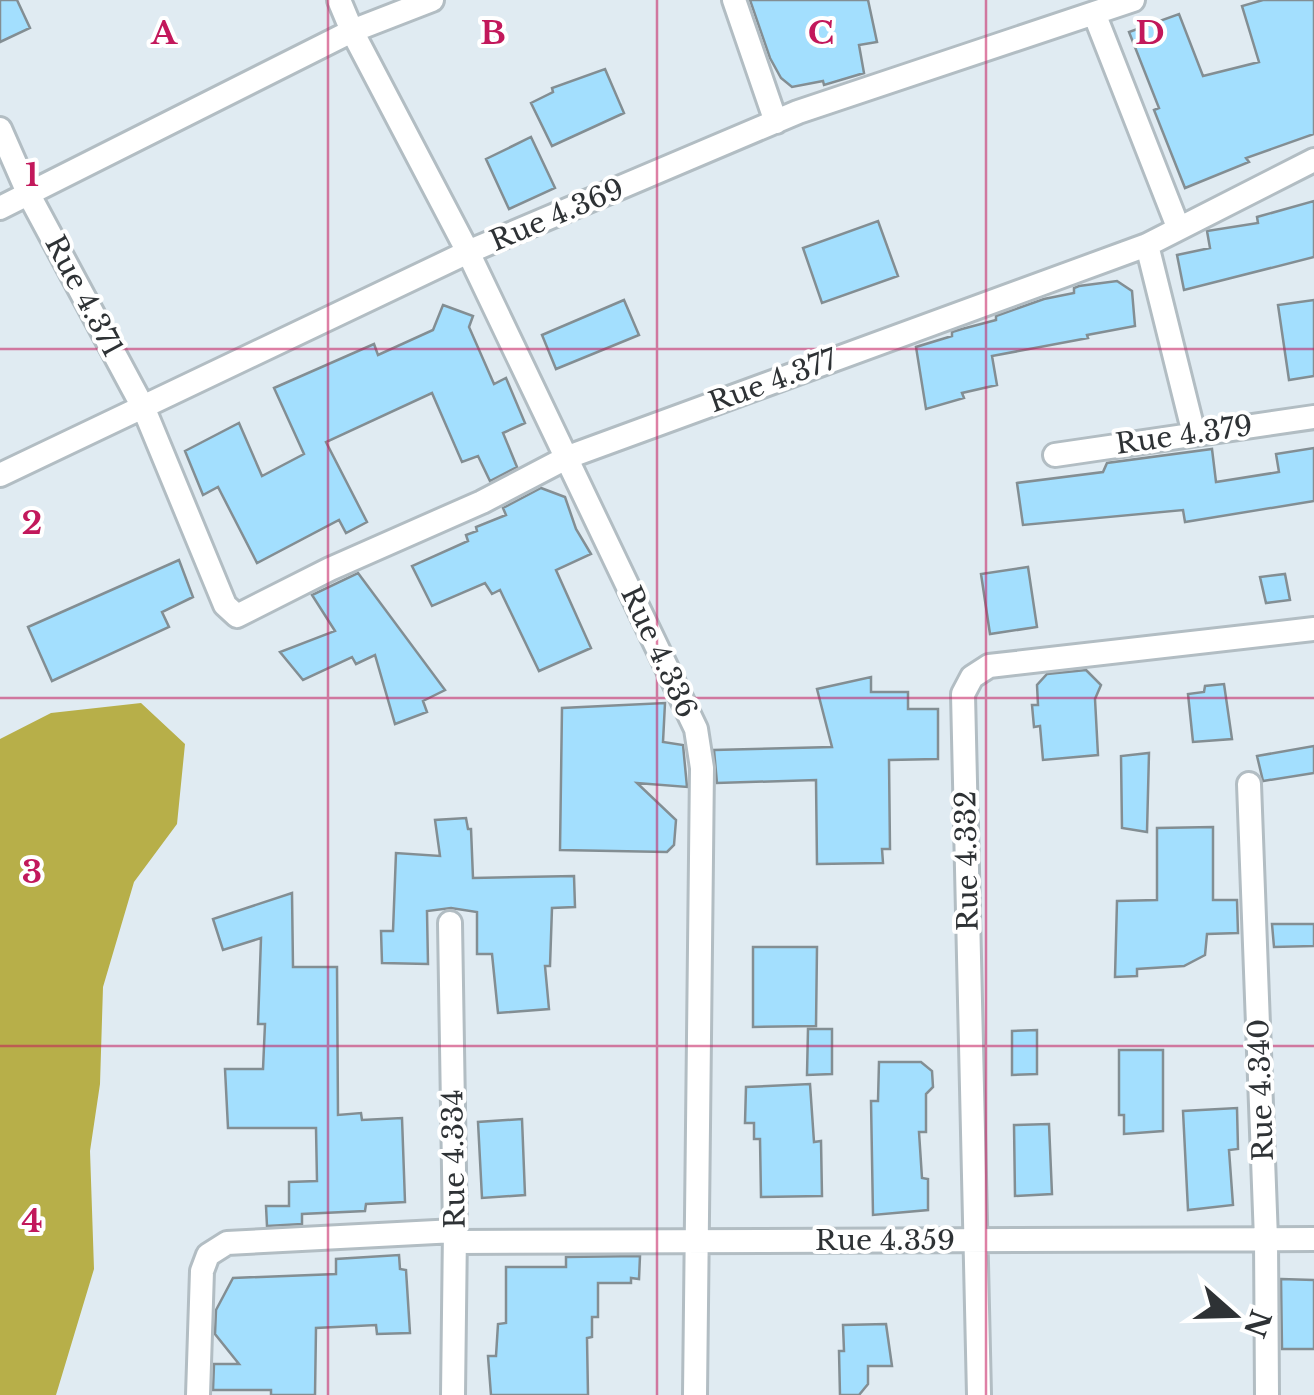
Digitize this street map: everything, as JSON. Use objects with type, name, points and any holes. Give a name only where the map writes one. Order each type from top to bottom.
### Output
[{"type":"street","name":"Rue 4.336","points":[[339,0],[568,456],[696,730],[702,768],[695,1395]]},
{"type":"street","points":[[0,208],[352,31],[432,0]]},
{"type":"street","points":[[734,0],[776,122]]},
{"type":"street","name":"Rue 4.369","points":[[0,475],[468,252],[776,122],[1133,0]]},
{"type":"street","points":[[1094,13],[1178,228]]},
{"type":"street","name":"Rue 4.371","points":[[0,129],[29,195],[144,408],[224,605],[237,616]]},
{"type":"street","name":"Rue 4.377","points":[[237,616],[330,568],[482,502],[568,456],[1147,245],[1314,160]]},
{"type":"street","points":[[1147,245],[1194,434]]},
{"type":"street","name":"Rue 4.379","points":[[1054,454],[1314,416]]},
{"type":"street","name":"Rue 4.332","points":[[979,1395],[963,694],[972,677],[989,666],[1314,629]]},
{"type":"street","name":"Rue 4.340","points":[[1250,784],[1268,1395]]},
{"type":"street","name":"Rue 4.334","points":[[450,923],[455,1237],[453,1395]]},
{"type":"street","name":"Rue 4.359","points":[[198,1395],[202,1271],[208,1255],[227,1243],[455,1237],[697,1241],[1314,1239]]},
{"type":"shaded area","points":[[141,703],[185,744],[177,824],[134,882],[103,987],[100,1084],[90,1151],[94,1269],[56,1395],[0,1395],[0,739],[51,713]]},
{"type":"building","points":[[0,0],[17,0],[30,28],[0,42]]},
{"type":"building","points":[[750,0],[868,0],[877,42],[859,45],[864,73],[824,85],[823,81],[792,87],[781,78],[770,58]]},
{"type":"building","points":[[1263,0],[1314,0],[1314,134],[1246,158],[1249,162],[1185,188],[1129,32],[1179,14],[1203,76],[1259,62],[1242,6]]},
{"type":"building","points":[[605,69],[624,113],[552,146],[531,103],[553,92],[552,88]]},
{"type":"building","points":[[531,137],[555,188],[509,209],[486,159]]},
{"type":"building","points":[[1314,201],[1314,257],[1184,290],[1177,255],[1210,248],[1207,231],[1258,223],[1257,217]]},
{"type":"building","points":[[878,221],[898,276],[822,303],[803,248]]},
{"type":"building","points":[[1117,281],[1132,291],[1135,326],[992,356],[997,385],[962,393],[964,398],[926,409],[916,347],[1044,299],[1074,293],[1079,286]]},
{"type":"building","points":[[624,300],[639,335],[556,369],[542,335]]},
{"type":"building","points":[[1314,300],[1314,376],[1289,380],[1278,305]]},
{"type":"building","points":[[443,305],[473,316],[469,327],[494,384],[506,378],[525,423],[503,433],[517,467],[490,481],[478,456],[462,462],[432,393],[326,442],[367,522],[346,533],[339,520],[257,563],[218,487],[203,495],[185,451],[239,423],[262,476],[304,454],[274,388],[374,344],[378,355],[433,330]]},
{"type":"building","points":[[1314,448],[1314,501],[1185,522],[1183,510],[1023,525],[1017,483],[1103,472],[1107,463],[1212,449],[1216,482],[1279,472],[1276,454]]},
{"type":"building","points":[[541,488],[565,497],[576,529],[591,554],[556,570],[591,648],[539,671],[500,590],[492,594],[485,583],[432,606],[412,566],[468,541],[466,535],[477,531],[476,527],[506,515],[503,508]]},
{"type":"building","points":[[179,560],[193,597],[162,612],[169,627],[52,681],[28,627]]},
{"type":"building","points":[[1028,567],[1037,627],[990,634],[981,574]]},
{"type":"building","points":[[358,573],[445,690],[423,701],[427,712],[395,724],[375,655],[356,664],[352,657],[303,680],[280,652],[335,631],[312,595]]},
{"type":"building","points":[[1285,574],[1290,600],[1266,603],[1260,577]]},
{"type":"building","points":[[1086,670],[1101,685],[1095,699],[1098,755],[1043,760],[1040,726],[1034,727],[1032,705],[1038,705],[1037,685],[1047,674]]},
{"type":"building","points":[[871,677],[871,692],[908,692],[908,709],[938,709],[938,759],[889,760],[890,849],[882,849],[883,863],[817,864],[816,780],[717,783],[714,750],[832,747],[817,689]]},
{"type":"building","points":[[1224,684],[1232,739],[1193,742],[1188,694],[1204,692],[1205,686]]},
{"type":"building","points":[[665,703],[663,742],[683,745],[687,787],[637,783],[676,820],[674,845],[667,852],[560,850],[562,708]]},
{"type":"building","points":[[1314,746],[1314,773],[1263,781],[1257,756]]},
{"type":"building","points":[[1149,753],[1147,832],[1122,828],[1121,756]]},
{"type":"building","points":[[466,818],[471,829],[473,878],[574,876],[575,907],[552,908],[550,966],[545,966],[549,1009],[498,1013],[492,954],[477,954],[477,912],[451,908],[427,911],[428,964],[382,963],[381,931],[393,931],[396,853],[440,856],[435,820]]},
{"type":"building","points":[[1213,827],[1213,900],[1237,900],[1238,933],[1207,934],[1205,955],[1184,966],[1137,969],[1137,976],[1115,977],[1117,901],[1157,900],[1157,828]]},
{"type":"building","points":[[292,893],[293,967],[337,967],[338,1115],[361,1113],[362,1120],[402,1118],[405,1202],[366,1204],[365,1211],[302,1214],[302,1224],[267,1226],[266,1206],[289,1206],[289,1182],[317,1181],[316,1128],[228,1128],[225,1069],[263,1069],[265,1024],[258,1024],[261,938],[223,950],[213,919]]},
{"type":"building","points":[[1272,924],[1314,924],[1314,946],[1274,947]]},
{"type":"building","points":[[753,947],[817,947],[816,1026],[753,1027]]},
{"type":"building","points":[[808,1029],[832,1029],[832,1074],[807,1075]]},
{"type":"building","points":[[1037,1030],[1037,1074],[1012,1075],[1012,1031]]},
{"type":"building","points":[[1119,1050],[1163,1050],[1163,1131],[1124,1134],[1124,1115],[1119,1115]]},
{"type":"building","points":[[879,1062],[921,1062],[932,1071],[933,1087],[926,1094],[926,1132],[919,1132],[922,1178],[928,1179],[928,1210],[873,1215],[871,1101],[878,1101]]},
{"type":"building","points":[[810,1084],[814,1142],[821,1141],[822,1196],[761,1197],[760,1139],[754,1139],[754,1123],[745,1123],[746,1087]]},
{"type":"building","points":[[1237,1108],[1238,1149],[1229,1150],[1233,1205],[1188,1210],[1183,1111]]},
{"type":"building","points":[[522,1119],[525,1195],[482,1198],[478,1122]]},
{"type":"building","points":[[1049,1124],[1052,1194],[1015,1196],[1014,1125]]},
{"type":"building","points":[[399,1255],[400,1269],[406,1270],[410,1333],[377,1334],[376,1325],[316,1328],[315,1395],[213,1390],[214,1364],[239,1364],[215,1334],[216,1310],[233,1278],[336,1274],[336,1259]]},
{"type":"building","points":[[640,1256],[639,1279],[631,1278],[631,1283],[598,1283],[598,1317],[592,1317],[592,1337],[587,1338],[588,1395],[491,1395],[488,1356],[496,1356],[498,1324],[506,1323],[506,1267],[566,1267],[566,1257]]},
{"type":"building","points":[[1281,1279],[1314,1280],[1314,1349],[1282,1349]]},
{"type":"building","points":[[886,1324],[892,1366],[868,1366],[868,1384],[859,1395],[840,1395],[843,1325]]}]
